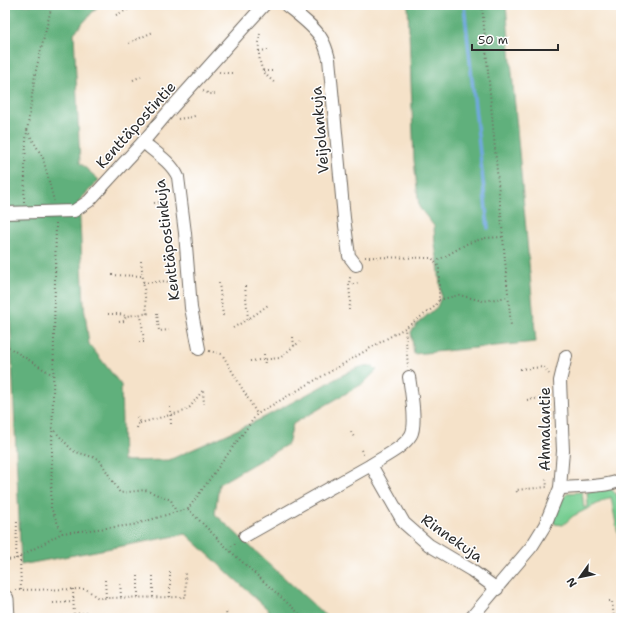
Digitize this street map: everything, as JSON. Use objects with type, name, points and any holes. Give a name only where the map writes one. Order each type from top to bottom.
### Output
[{"type":"street","name":"Kenttäpostintie","points":[[5,213],[74,211],[89,201],[264,5]]},
{"type":"street","name":"Veijolankuja","points":[[286,5],[322,38],[329,59],[344,218],[353,261]]},
{"type":"street","name":"Kenttäpostinkuja","points":[[143,142],[172,166],[178,177],[192,308],[199,349]]},
{"type":"street","name":"Ahmalantie","points":[[471,618],[532,546],[546,524],[560,488],[563,451],[560,381],[566,356]]},
{"type":"street","points":[[245,536],[371,465],[402,444],[411,434],[414,423],[409,377]]},
{"type":"street","name":"Rinnekuja","points":[[371,465],[404,523],[429,544],[471,570],[496,589]]},
{"type":"street","points":[[560,488],[607,484],[619,481]]},
{"type":"street","points":[[6,618],[8,594]]},
{"type":"path","points":[[23,213],[27,130],[35,74],[52,5]]},
{"type":"path","points":[[116,15],[138,5]]},
{"type":"path","points":[[482,5],[511,326]]},
{"type":"path","points":[[129,43],[153,32]]},
{"type":"path","points":[[260,34],[259,51],[261,68],[275,83]]},
{"type":"path","points":[[259,51],[268,50]]},
{"type":"path","points":[[263,71],[274,71]]},
{"type":"path","points":[[133,80],[142,76]]},
{"type":"path","points":[[178,119],[192,118],[196,115]]},
{"type":"path","points":[[27,130],[44,158],[56,212],[51,508],[62,533]]},
{"type":"path","points":[[154,203],[180,199]]},
{"type":"path","points":[[435,262],[468,243],[486,238],[503,237]]},
{"type":"path","points":[[5,560],[16,559],[62,533],[133,525],[188,509],[256,414],[429,312],[439,300],[439,267],[432,258],[353,261],[349,279],[349,310]]},
{"type":"path","points":[[141,261],[147,314]]},
{"type":"path","points":[[112,275],[143,276]]},
{"type":"path","points":[[143,283],[166,281],[177,286]]},
{"type":"path","points":[[219,283],[222,314],[225,316]]},
{"type":"path","points":[[349,285],[359,283]]},
{"type":"path","points":[[245,286],[248,318]]},
{"type":"path","points":[[439,300],[459,295],[483,301],[508,297]]},
{"type":"path","points":[[233,328],[268,305]]},
{"type":"path","points":[[157,313],[159,331],[169,330]]},
{"type":"path","points":[[108,314],[119,314],[126,316],[151,314]]},
{"type":"path","points":[[139,342],[144,342],[141,315]]},
{"type":"path","points":[[119,322],[124,321],[126,316]]},
{"type":"path","points":[[404,328],[409,377]]},
{"type":"path","points":[[293,337],[294,346]]},
{"type":"path","points":[[250,362],[280,358],[300,342]]},
{"type":"path","points":[[5,345],[53,376]]},
{"type":"path","points":[[199,349],[222,354],[256,414]]},
{"type":"path","points":[[264,354],[265,366]]},
{"type":"path","points":[[520,369],[544,367],[549,374]]},
{"type":"path","points":[[137,428],[138,424],[140,423],[185,411],[203,390],[204,404]]},
{"type":"path","points":[[527,400],[547,397],[550,390]]},
{"type":"path","points":[[170,407],[171,424]]},
{"type":"path","points":[[137,417],[140,423]]},
{"type":"path","points":[[52,428],[74,451],[99,459],[120,493],[145,490],[171,500],[176,512]]},
{"type":"path","points":[[351,432],[355,439]]},
{"type":"path","points":[[517,492],[516,490],[546,487],[546,477]]},
{"type":"path","points":[[619,481],[621,507]]},
{"type":"path","points":[[188,509],[228,549],[304,618]]},
{"type":"path","points":[[16,559],[17,520]]},
{"type":"path","points":[[20,557],[21,590]]},
{"type":"path","points":[[8,594],[21,590],[73,589],[88,590],[99,598],[186,597],[185,571]]},
{"type":"path","points":[[170,572],[170,597]]},
{"type":"path","points":[[138,576],[138,597]]},
{"type":"path","points":[[152,576],[153,597]]},
{"type":"path","points":[[105,580],[106,598]]},
{"type":"path","points":[[120,580],[121,597]]},
{"type":"path","points":[[73,589],[74,618]]},
{"type":"path","points":[[609,601],[612,601],[614,618]]},
{"type":"path","points":[[53,603],[73,602]]},
{"type":"path","points":[[227,618],[226,612],[228,612]]},
{"type":"path","points":[[74,614],[91,613]]},
{"type":"green space","points":[[5,5],[99,5],[74,33],[80,163],[99,180],[79,201],[84,305],[89,344],[121,385],[123,461],[169,460],[263,418],[352,370],[371,366],[377,370],[364,383],[293,424],[288,444],[219,484],[215,514],[328,618],[277,618],[186,534],[21,565],[5,199]]},
{"type":"green space","points":[[408,5],[506,5],[536,342],[414,354],[411,332],[418,323],[437,307],[441,297],[434,226],[419,207],[414,160]]},
{"type":"green space","points":[[611,489],[618,497],[621,518],[621,551],[611,497],[573,516],[563,525],[555,524],[553,521],[561,500],[568,493],[582,492],[584,508],[588,506],[587,492]]},
{"type":"waterway","points":[[464,5],[488,228]]}]
